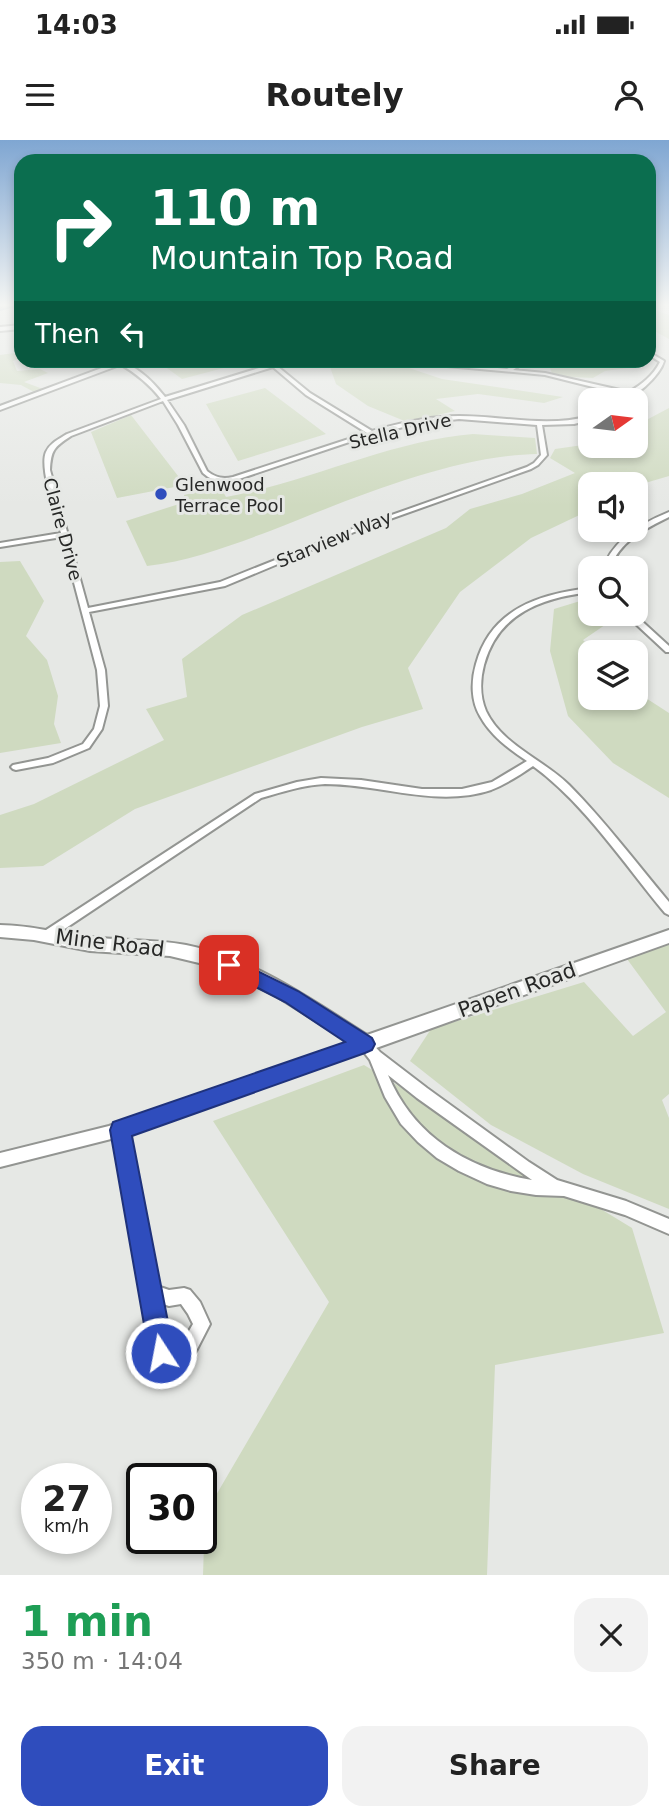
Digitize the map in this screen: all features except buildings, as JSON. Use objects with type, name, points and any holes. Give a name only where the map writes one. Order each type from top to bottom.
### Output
[{"type":"street","points":[[0,408],[99,372]]},
{"type":"street","points":[[140,372],[165,399]]},
{"type":"street","name":"Claire Drive","points":[[16,767],[50,761],[78,750],[94,737],[104,706],[104,690],[46,463],[53,446],[69,435],[165,399],[254,372]]},
{"type":"street","points":[[281,372],[308,394],[373,434]]},
{"type":"street","points":[[525,372],[557,376],[605,388]]},
{"type":"street","points":[[638,388],[658,372]]},
{"type":"street","name":"Stella Drive","points":[[165,399],[205,472],[215,480],[242,477],[373,434],[429,420],[463,416],[539,423],[566,424],[578,421]]},
{"type":"street","name":"Starview Way","points":[[85,611],[222,584],[357,529],[529,468],[544,455],[539,423]]},
{"type":"street","points":[[612,556],[642,527],[669,514]]},
{"type":"street","points":[[0,545],[64,534]]},
{"type":"street","points":[[578,592],[550,597],[518,610],[494,631],[480,659],[476,687],[484,716],[496,731],[565,787],[669,910]]},
{"type":"street","points":[[642,626],[669,650]]},
{"type":"street","points":[[47,935],[258,796],[320,781],[460,793],[483,789],[534,761]]},
{"type":"street","name":"Mine Road","points":[[0,930],[93,944],[177,950],[229,965],[291,997],[370,1050]]},
{"type":"street","name":"Papen Road","points":[[370,1050],[669,936]]},
{"type":"street","points":[[0,1160],[120,1130],[370,1050]]},
{"type":"street","points":[[370,1050],[393,1098],[417,1130],[460,1166],[506,1185],[534,1190],[564,1190]]},
{"type":"street","points":[[370,1050],[524,1167],[564,1190],[626,1208],[669,1227]]},
{"type":"street","points":[[120,1130],[150,1292]]},
{"type":"green space","points":[[0,372],[48,373],[24,382],[43,389],[34,392],[21,385],[0,383]]},
{"type":"green space","points":[[172,372],[209,372],[182,379]]},
{"type":"green space","points":[[332,372],[421,372],[442,379],[563,397],[544,403],[478,394],[436,399],[455,411],[407,422],[368,406],[336,384]]},
{"type":"green space","points":[[552,372],[603,372],[593,378]]},
{"type":"green space","points":[[265,388],[326,434],[238,461],[206,404]]},
{"type":"green space","points":[[669,408],[669,476],[648,482],[648,472],[578,472],[578,516],[531,538],[460,592],[408,668],[423,709],[362,727],[135,809],[43,866],[0,868],[0,815],[34,804],[164,740],[146,709],[187,697],[182,659],[242,615],[446,528],[470,509],[522,494],[575,473],[550,458],[555,449],[578,446],[578,458],[648,458],[648,419]]},
{"type":"green space","points":[[131,415],[185,485],[117,498],[91,432]]},
{"type":"green space","points":[[473,434],[535,438],[537,454],[470,462],[402,481],[224,547],[163,564],[147,566],[126,521],[179,504],[185,499],[184,495],[220,486],[226,497],[288,482],[411,445]]},
{"type":"green space","points":[[20,561],[44,601],[26,636],[47,660],[58,696],[54,724],[61,743],[0,753],[0,562]]},
{"type":"green space","points":[[578,602],[578,626],[603,626],[583,640],[578,640],[578,710],[648,710],[648,699],[669,713],[669,798],[613,763],[568,716],[550,651],[554,609]]},
{"type":"green space","points":[[669,942],[669,1094],[662,1100],[669,1118],[669,1209],[583,1174],[491,1125],[410,1061],[431,1029],[584,982],[633,1036],[666,1012],[627,959]]},
{"type":"green space","points":[[364,1065],[632,1228],[664,1333],[495,1365],[487,1575],[203,1575],[204,1554],[217,1554],[217,1493],[329,1302],[213,1121]]},
{"type":"place","name":"Glenwood Terrace Pool","points":[[161,494]]},
{"type":"route","points":[[161,1353],[120,1130],[365,1044],[291,997],[229,965]]}]
